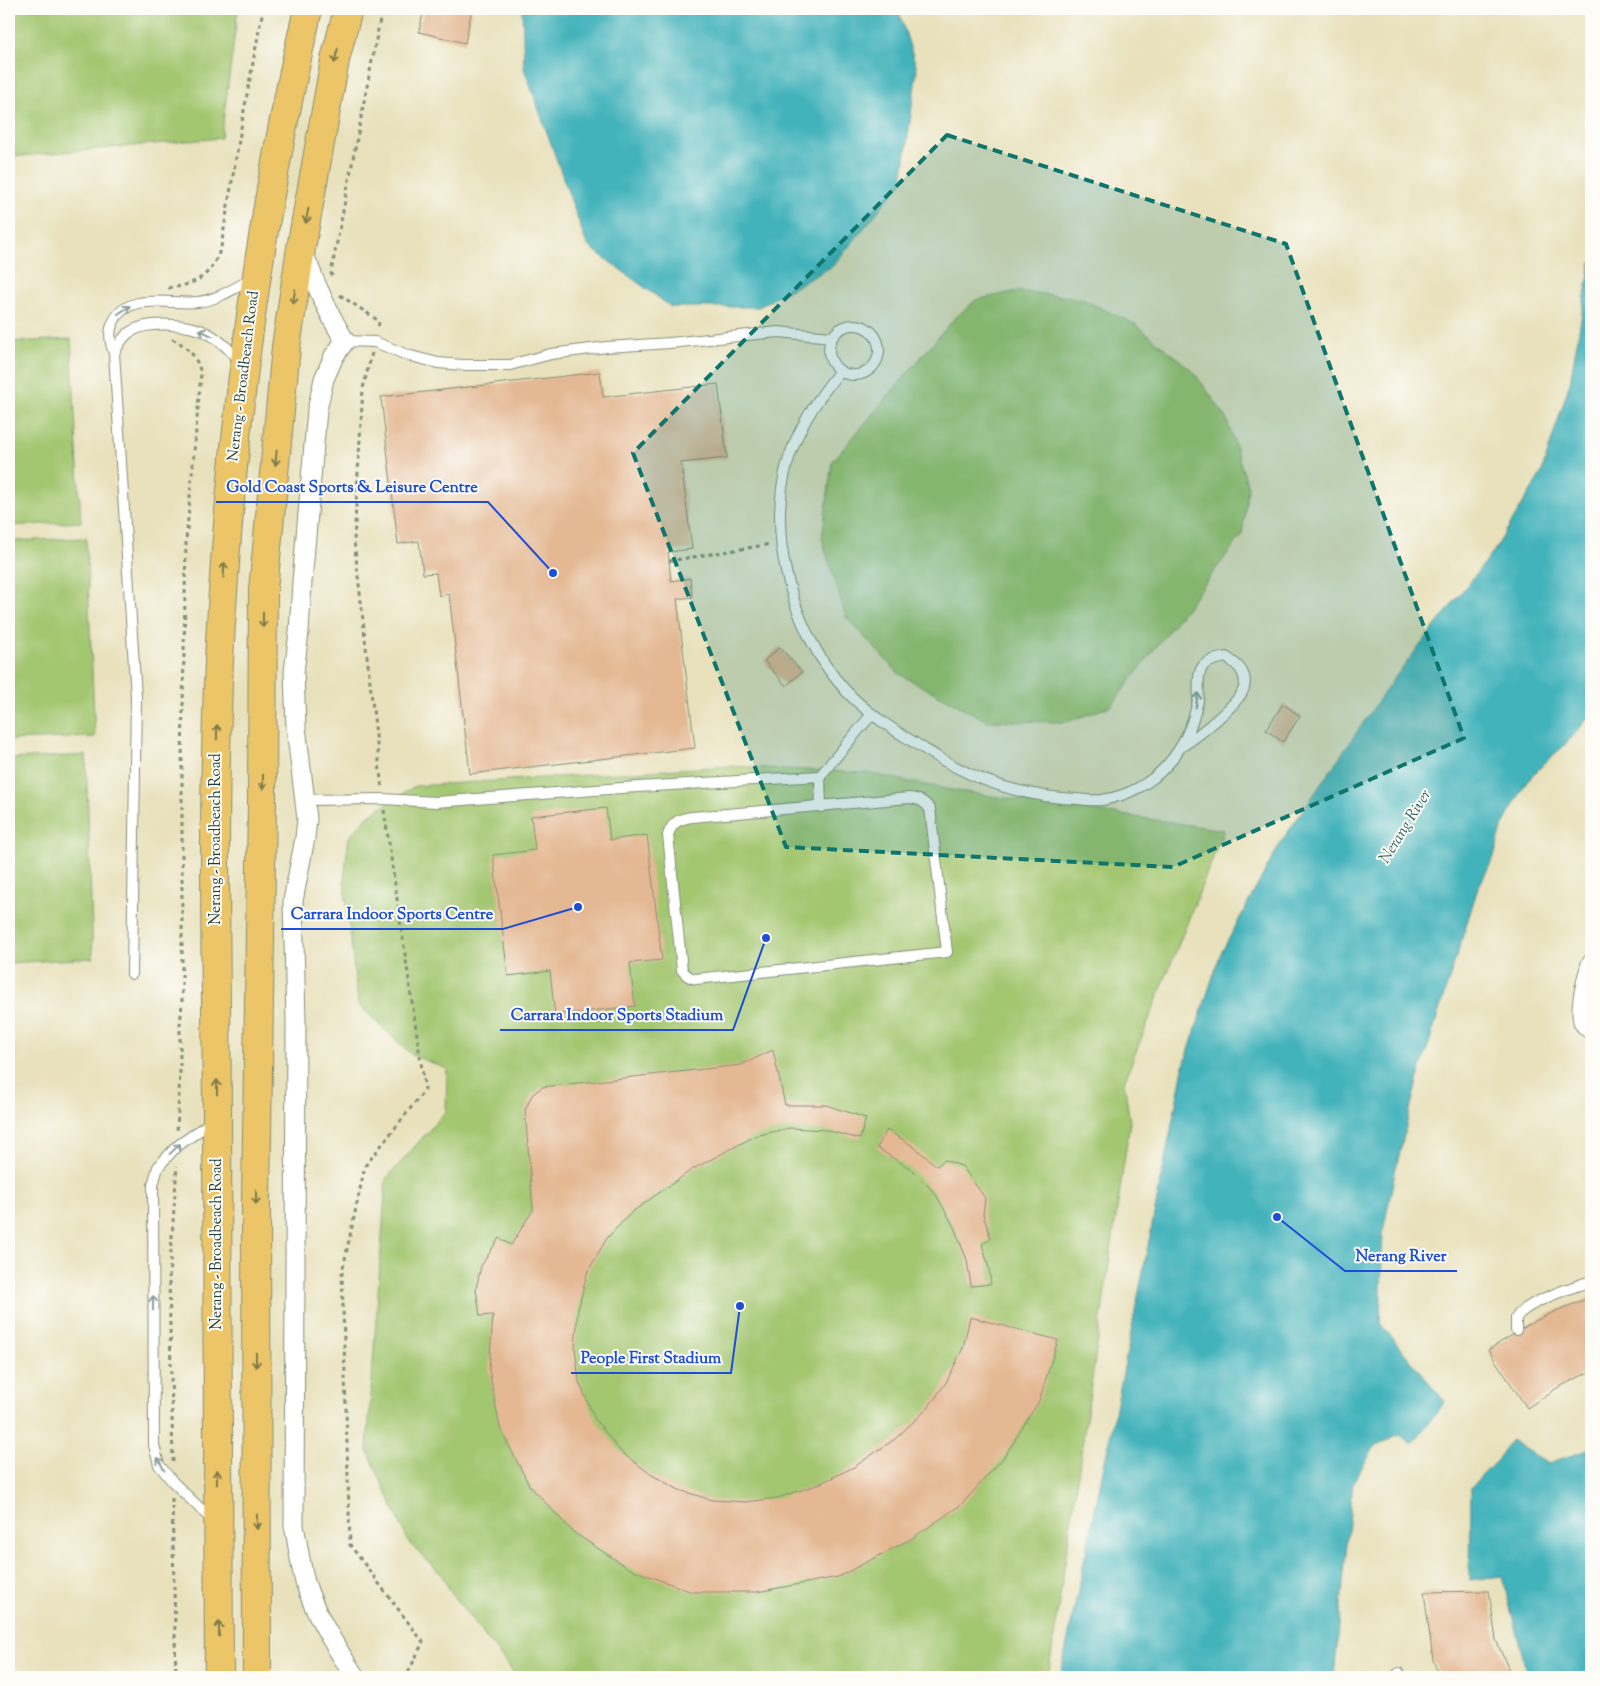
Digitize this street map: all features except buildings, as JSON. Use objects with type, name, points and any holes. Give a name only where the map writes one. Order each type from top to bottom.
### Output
[{"type":"main road","name":"Nerang - Broadbeach Road","points":[[219,1677],[215,874],[218,697],[226,544],[244,364],[257,276],[282,131],[308,9]]},
{"type":"main road","points":[[257,1677],[256,1200],[263,590],[286,347],[301,248],[335,60],[348,9]]},
{"type":"street","points":[[301,248],[330,316],[345,341],[334,356],[324,379],[317,410],[302,582],[301,614],[296,653],[296,727],[305,800],[306,829],[294,901],[293,933],[296,1022],[294,1526],[305,1580],[314,1605],[326,1631],[355,1677]]},
{"type":"street","points":[[1591,964],[1585,986],[1587,1008],[1582,1020],[1591,1030]]},
{"type":"lane","points":[[132,974],[136,697],[114,353],[110,343],[110,332],[115,318],[124,308],[144,302],[197,302],[212,299],[257,276]]},
{"type":"lane","points":[[114,353],[129,332],[144,326],[163,324],[189,327],[210,334],[244,364]]},
{"type":"lane","points":[[846,326],[863,326],[870,331],[879,344],[878,359],[869,371],[855,375],[840,371],[831,359],[829,352],[832,337],[846,326]]},
{"type":"lane","points":[[345,341],[375,342],[407,355],[438,363],[510,365],[551,354],[607,347],[670,343],[778,332],[832,337]]},
{"type":"lane","points":[[840,371],[822,393],[794,443],[786,470],[780,523],[789,586],[812,641],[826,665],[847,692],[872,714],[952,766],[986,782],[1024,793],[1066,799],[1100,800],[1124,795],[1148,782],[1167,765],[1182,746],[1194,718],[1199,697],[1199,681],[1202,668],[1211,660],[1226,657],[1236,664],[1244,675],[1244,688],[1235,701],[1201,734],[1182,746]]},
{"type":"lane","points":[[821,807],[820,776],[872,714]]},
{"type":"lane","points":[[305,800],[383,799],[436,802],[820,776]]},
{"type":"lane","points":[[909,798],[918,799],[925,803],[930,809],[932,817],[947,952],[696,979],[688,976],[682,970],[678,940],[668,835],[670,827],[676,821],[692,817],[821,807],[909,798]]},
{"type":"lane","points":[[217,1118],[176,1147],[158,1167],[153,1185],[154,1445],[159,1464],[173,1482],[218,1526]]},
{"type":"lane","points":[[1516,1330],[1516,1318],[1523,1310],[1553,1295],[1591,1281]]},
{"type":"path","points":[[162,288],[190,284],[199,280],[207,274],[218,258],[222,247],[243,116],[263,9]]},
{"type":"path","points":[[333,280],[331,273],[382,9]]},
{"type":"path","points":[[337,293],[379,321],[363,388],[354,540],[383,799],[425,1090],[365,1166],[342,1273],[350,1545],[423,1642],[406,1677]]},
{"type":"path","points":[[171,338],[189,350],[201,374],[186,541],[182,762],[182,1004],[176,1185],[169,1279],[176,1677]]},
{"type":"path","points":[[669,561],[782,542]]},
{"type":"highlighted area","points":[[947,135],[1286,244],[1464,738],[1173,867],[786,847],[633,453]]},
{"type":"green space","points":[[9,9],[238,9],[221,138],[9,157]]},
{"type":"green space","points":[[1017,291],[1080,298],[1135,324],[1193,371],[1226,417],[1248,487],[1242,535],[1111,706],[1067,722],[987,721],[899,674],[846,617],[822,539],[832,462],[951,322],[976,300]]},
{"type":"green space","points":[[71,339],[81,522],[9,526],[9,342]]},
{"type":"green space","points":[[86,538],[95,737],[9,740],[9,541]]},
{"type":"green space","points":[[86,755],[93,958],[9,963],[9,759]]},
{"type":"green space","points":[[729,766],[867,773],[951,790],[1224,830],[1124,1082],[1130,1122],[1048,1677],[517,1677],[453,1596],[441,1574],[409,1543],[367,1449],[386,1179],[446,1111],[447,1069],[412,1055],[358,1004],[344,880],[349,837],[369,815],[415,786]]},
{"type":"water","points":[[522,9],[898,9],[917,69],[902,182],[833,266],[759,307],[671,307],[587,245],[524,68]]},
{"type":"water","points":[[1591,262],[1591,715],[1564,746],[1526,782],[1503,825],[1494,857],[1478,888],[1417,1081],[1383,1232],[1380,1323],[1445,1402],[1412,1444],[1400,1435],[1376,1445],[1353,1482],[1334,1677],[1060,1677],[1114,1418],[1183,1068],[1220,955],[1281,842],[1392,681],[1494,551],[1541,474],[1570,382]]},
{"type":"water","points":[[1511,1440],[1548,1463],[1591,1449],[1591,1677],[1531,1677],[1526,1670],[1502,1576],[1470,1580],[1471,1487],[1498,1459]]},
{"type":"place","name":"Gold Coast Sports & Leisure Centre","points":[[553,573]]},
{"type":"place","name":"Carrara Indoor Sports Centre","points":[[578,907]]},
{"type":"place","name":"Carrara Indoor Sports Stadium","points":[[766,938]]},
{"type":"place","name":"Nerang River","points":[[1277,1217]]},
{"type":"place","name":"People First Stadium","points":[[740,1306]]}]
